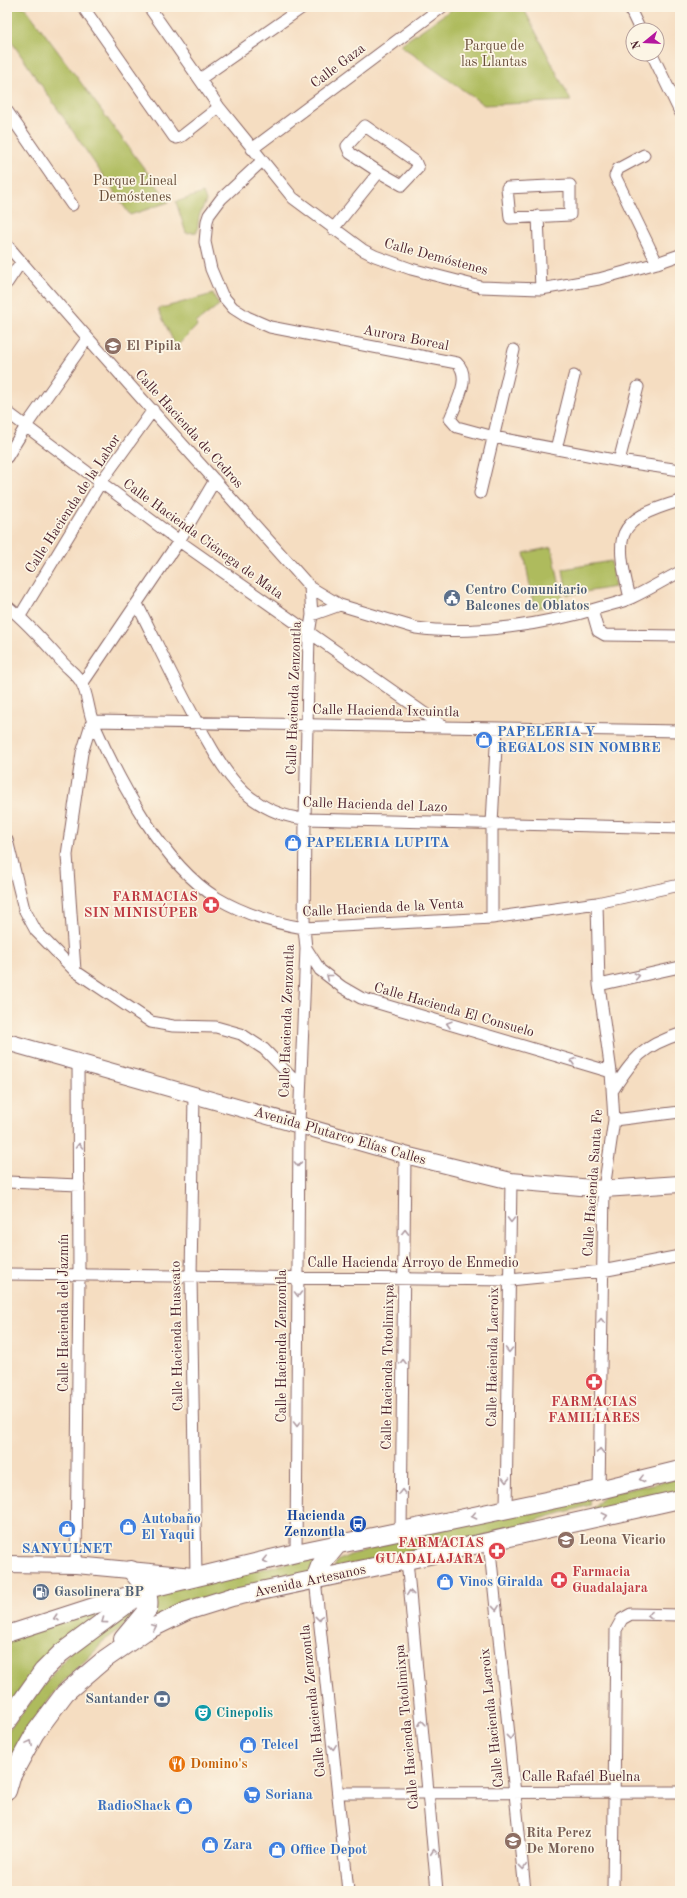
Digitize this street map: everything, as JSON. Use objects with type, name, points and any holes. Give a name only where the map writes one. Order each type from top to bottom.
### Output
[{"type":"main road","name":"Avenida Artesanos","points":[[147,1590],[196,1576],[296,1553],[599,1490],[680,1470]]},
{"type":"main road","points":[[498,1540],[530,1523],[590,1507],[595,1503],[599,1490]]},
{"type":"main road","name":"Avenida Artesanos","points":[[8,1781],[35,1733],[65,1693],[105,1659],[144,1632],[187,1611],[232,1597],[680,1499]]},
{"type":"main road","points":[[315,1579],[320,1566],[338,1544]]},
{"type":"main road","points":[[105,1659],[148,1609],[149,1597],[147,1590],[131,1570]]},
{"type":"main road","points":[[7,1722],[43,1672],[60,1653],[147,1590]]},
{"type":"street","points":[[83,7],[174,137],[177,138],[182,136],[219,107]]},
{"type":"street","name":"Calle Demóstenes","points":[[149,7],[219,107],[293,198],[333,229],[363,250],[375,256],[411,269],[481,287],[541,289],[599,278],[657,263],[680,255]]},
{"type":"street","points":[[200,79],[304,7]]},
{"type":"street","name":"Calle Gaza","points":[[252,149],[442,7]]},
{"type":"street","points":[[629,7],[636,22]]},
{"type":"street","points":[[656,62],[680,112]]},
{"type":"street","points":[[7,111],[72,205]]},
{"type":"street","points":[[365,126],[415,161],[418,166],[403,184],[392,180],[379,172],[350,153],[348,150],[348,146],[365,126]]},
{"type":"street","points":[[644,155],[618,169],[615,174],[616,179],[657,263]]},
{"type":"street","name":"Aurora Boreal","points":[[262,161],[221,199],[209,215],[207,221],[205,242],[211,269],[222,294],[233,308],[247,317],[270,327],[457,363],[463,369],[464,378],[450,419],[461,429],[494,437],[618,461],[680,470]]},
{"type":"street","points":[[333,229],[379,172]]},
{"type":"street","points":[[570,185],[570,215],[538,216],[510,218],[507,188],[570,185]]},
{"type":"street","points":[[538,216],[541,289]]},
{"type":"street","name":"Calle Hacienda de Cedros","points":[[7,245],[87,338],[310,587],[340,605],[416,628],[448,631],[526,625],[592,610],[630,598],[680,572]]},
{"type":"street","points":[[7,283],[21,262]]},
{"type":"street","points":[[7,457],[26,426],[87,338]]},
{"type":"street","points":[[480,493],[514,350]]},
{"type":"street","points":[[556,449],[574,376]]},
{"type":"street","points":[[618,461],[638,388]]},
{"type":"street","name":"Calle Hacienda de la Labor","points":[[20,616],[101,482],[153,410]]},
{"type":"street","name":"Calle Hacienda Ciénega de Mata","points":[[7,412],[179,541],[309,634],[444,727]]},
{"type":"street","points":[[82,684],[179,541],[215,480]]},
{"type":"street","points":[[630,598],[620,553],[621,538],[638,517],[680,501]]},
{"type":"street","name":"Calle Hacienda Zenzontla","points":[[296,1553],[299,1125],[306,948],[304,928],[305,819],[309,634],[312,615],[310,587]]},
{"type":"street","name":"Calle Hacienda del Lazo","points":[[137,604],[196,722],[216,755],[244,792],[262,804],[280,813],[293,818],[305,819],[680,828]]},
{"type":"street","points":[[312,615],[340,605]]},
{"type":"street","name":"Calle Hacienda de la Venta","points":[[7,606],[20,616],[82,684],[92,721],[129,793],[148,825],[177,864],[196,882],[216,897],[238,909],[282,925],[304,928],[492,918],[597,903],[680,884]]},
{"type":"street","points":[[592,610],[597,629],[603,634],[680,636]]},
{"type":"street","points":[[75,971],[67,855],[82,753],[92,721]]},
{"type":"street","name":"Calle Hacienda Ixcuintla","points":[[92,721],[680,731]]},
{"type":"street","points":[[492,918],[492,824],[497,728]]},
{"type":"street","points":[[7,840],[24,909],[36,931],[75,971],[151,1022],[173,1026],[216,1027],[241,1034],[264,1049],[300,1086]]},
{"type":"street","name":"Calle Hacienda Santa Fe","points":[[597,903],[599,985],[611,1072],[614,1120],[604,1190],[599,1490]]},
{"type":"street","name":"Calle Hacienda El Consuelo","points":[[306,948],[320,970],[342,987],[361,998],[611,1072]]},
{"type":"street","points":[[599,985],[680,967]]},
{"type":"street","points":[[613,1090],[631,1061],[641,1052],[652,1044],[680,1034]]},
{"type":"street","name":"Avenida Plutarco Elías Calles","points":[[7,1042],[406,1155],[511,1181],[604,1190],[680,1184]]},
{"type":"street","name":"Calle Hacienda del Jazmín","points":[[76,1565],[80,1275],[78,1062]]},
{"type":"street","name":"Calle Hacienda Huascato","points":[[194,1095],[191,1276],[196,1576]]},
{"type":"street","points":[[614,1120],[680,1112]]},
{"type":"street","name":"Calle Hacienda Totolimixpa","points":[[401,1531],[406,1155]]},
{"type":"street","name":"Calle Hacienda Lacroix","points":[[506,1509],[511,1181]]},
{"type":"street","points":[[7,1182],[79,1185]]},
{"type":"street","name":"Calle Hacienda Arroyo de Enmedio","points":[[7,1274],[510,1280],[602,1272],[680,1256]]},
{"type":"street","name":"Calle Hacienda Lacroix","points":[[498,1540],[515,1792],[525,1891]]},
{"type":"street","name":"Calle Hacienda Totolimixpa","points":[[406,1560],[437,1891]]},
{"type":"street","points":[[7,1564],[76,1565],[196,1576]]},
{"type":"street","name":"Calle Hacienda Zenzontla","points":[[315,1579],[348,1891]]},
{"type":"street","name":"Avenida Artesanos","points":[[7,1634],[147,1590]]},
{"type":"street","points":[[613,1891],[616,1630],[622,1619],[632,1614],[680,1616]]},
{"type":"street","name":"Calle Rafaél Buelna","points":[[338,1793],[680,1792]]},
{"type":"green space","name":"Parque Lineal Demóstenes","points":[[7,7],[25,7],[169,202],[130,215],[7,35]]},
{"type":"green space","name":"Parque de las Llantas","points":[[455,7],[523,7],[571,101],[484,105],[400,45]]},
{"type":"green space","points":[[203,193],[206,201],[199,216],[197,232],[186,233],[176,202]]},
{"type":"green space","points":[[213,294],[219,305],[196,323],[197,326],[176,347],[158,309]]},
{"type":"green space","points":[[552,547],[563,602],[534,609],[524,553]]},
{"type":"green space","points":[[611,561],[615,587],[567,595],[563,569]]},
{"type":"green space","points":[[680,1478],[680,1495],[587,1512],[597,1505],[604,1495]]},
{"type":"green space","points":[[591,1496],[590,1505],[529,1522],[517,1529],[334,1568],[337,1561],[350,1555],[411,1536]]},
{"type":"green space","points":[[324,1555],[312,1573],[146,1624],[155,1593]]},
{"type":"green space","points":[[143,1605],[120,1630],[102,1642],[98,1648],[63,1682],[49,1699],[7,1771],[7,1732],[72,1650],[124,1614]]},
{"type":"green space","points":[[108,1606],[29,1678],[7,1706],[7,1640]]},
{"type":"place","name":"El Pipila","points":[[113,346]]},
{"type":"place","name":"Centro Comunitario Balcones de Oblatos","points":[[452,598]]},
{"type":"place","name":"PAPELERIA Y REGALOS SIN NOMBRE","points":[[484,740]]},
{"type":"place","name":"PAPELERIA LUPITA","points":[[293,843]]},
{"type":"place","name":"FARMACIAS SIN MINISÚPER","points":[[211,905]]},
{"type":"place","name":"FARMACIAS FAMILIARES","points":[[594,1382]]},
{"type":"place","name":"Hacienda Zenzontla","points":[[358,1524]]},
{"type":"place","name":"Autobaño El Yaqui","points":[[128,1527]]},
{"type":"place","name":"SANYULNET","points":[[67,1529]]},
{"type":"place","name":"Leona Vicario","points":[[566,1540]]},
{"type":"place","name":"FARMACIAS GUADALAJARA","points":[[497,1551]]},
{"type":"place","name":"Farmacia Guadalajara","points":[[559,1580]]},
{"type":"place","name":"Vinos Giralda","points":[[445,1582]]},
{"type":"place","name":"Gasolinera BP","points":[[41,1592]]},
{"type":"place","name":"Santander","points":[[162,1699]]},
{"type":"place","name":"Cinepolis","points":[[203,1713]]},
{"type":"place","name":"Telcel","points":[[248,1745]]},
{"type":"place","name":"Domino's","points":[[177,1764]]},
{"type":"place","name":"Soriana","points":[[252,1795]]},
{"type":"place","name":"RadioShack","points":[[184,1806]]},
{"type":"place","name":"Rita Perez De Moreno","points":[[513,1841]]},
{"type":"place","name":"Zara","points":[[210,1845]]},
{"type":"place","name":"Office Depot","points":[[277,1850]]}]
